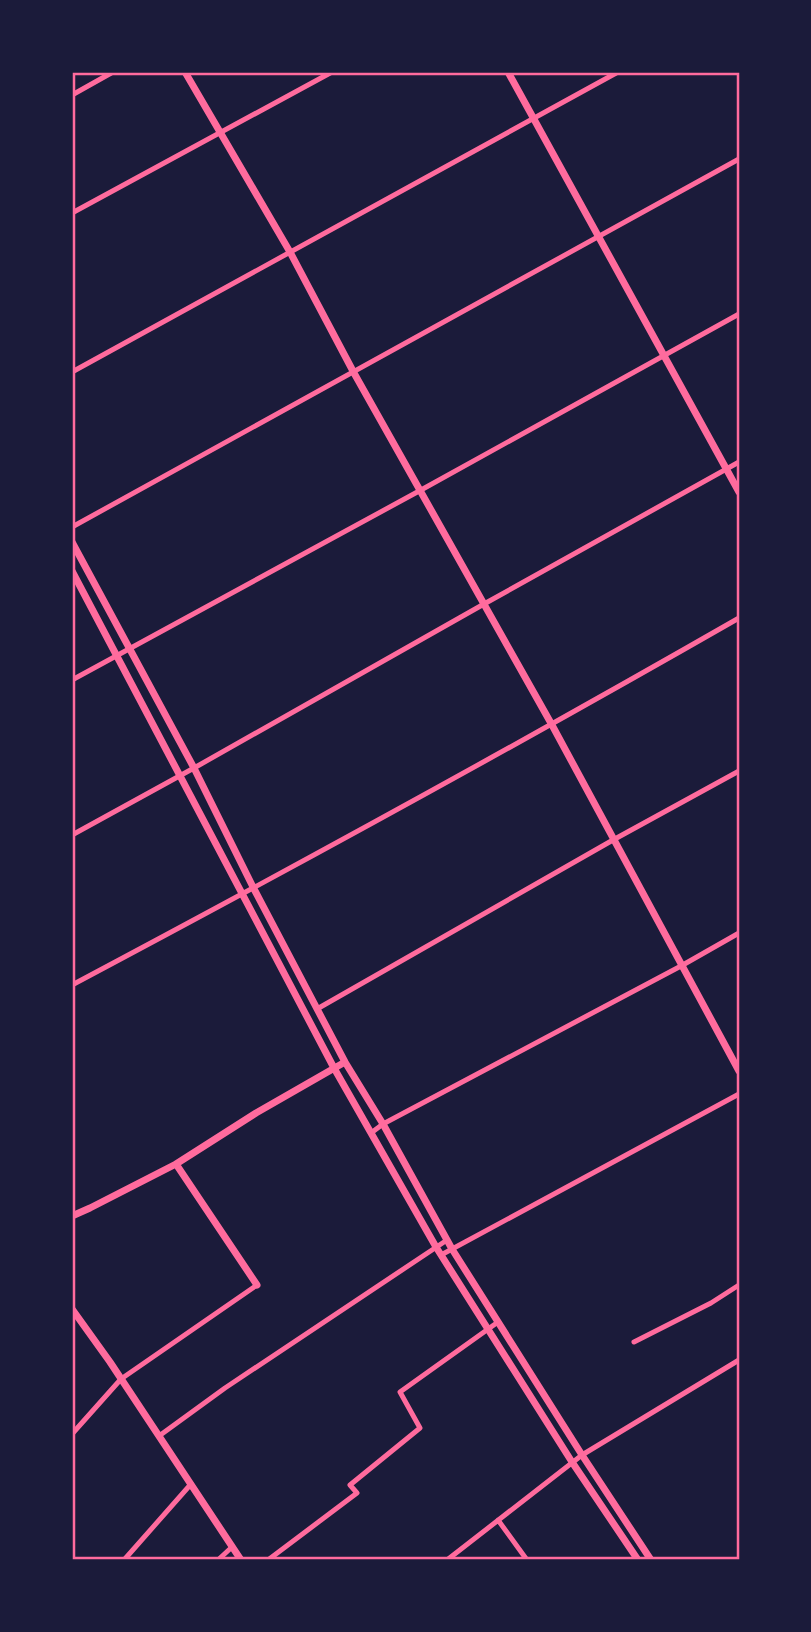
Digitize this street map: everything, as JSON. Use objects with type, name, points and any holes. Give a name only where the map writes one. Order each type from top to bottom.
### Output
[{"type":"street","points":[[184,72],[290,252],[354,373],[552,725],[739,1070]]},
{"type":"street","points":[[508,72],[739,492]]},
{"type":"street","points":[[72,542],[194,768],[345,1062],[383,1124],[452,1249],[651,1560]]},
{"type":"street","points":[[72,571],[334,1069],[436,1247],[572,1462],[638,1560]]},
{"type":"street","points":[[72,1216],[176,1164],[256,1112],[345,1062]]},
{"type":"street","points":[[176,1164],[257,1285]]},
{"type":"street","points":[[72,1309],[241,1560]]},
{"type":"lane","points":[[72,94],[113,72]]},
{"type":"lane","points":[[72,213],[332,72]]},
{"type":"lane","points":[[72,372],[618,72]]},
{"type":"lane","points":[[72,527],[739,159]]},
{"type":"lane","points":[[72,680],[739,314]]},
{"type":"lane","points":[[72,835],[739,462]]},
{"type":"lane","points":[[72,985],[254,889],[552,725],[739,618]]},
{"type":"lane","points":[[317,1009],[739,771]]},
{"type":"lane","points":[[371,1133],[383,1124],[739,933]]},
{"type":"lane","points":[[441,1255],[739,1094]]},
{"type":"lane","points":[[159,1436],[225,1388],[447,1240]]},
{"type":"lane","points":[[72,1434],[121,1379],[257,1285]]},
{"type":"lane","points":[[634,1342],[711,1303],[739,1285]]},
{"type":"lane","points":[[268,1560],[357,1493],[350,1485],[420,1428],[400,1392],[498,1322]]},
{"type":"lane","points":[[447,1560],[582,1455],[739,1360]]},
{"type":"lane","points":[[124,1560],[191,1484]]},
{"type":"lane","points":[[498,1520],[527,1560]]},
{"type":"lane","points":[[218,1560],[232,1547]]}]
